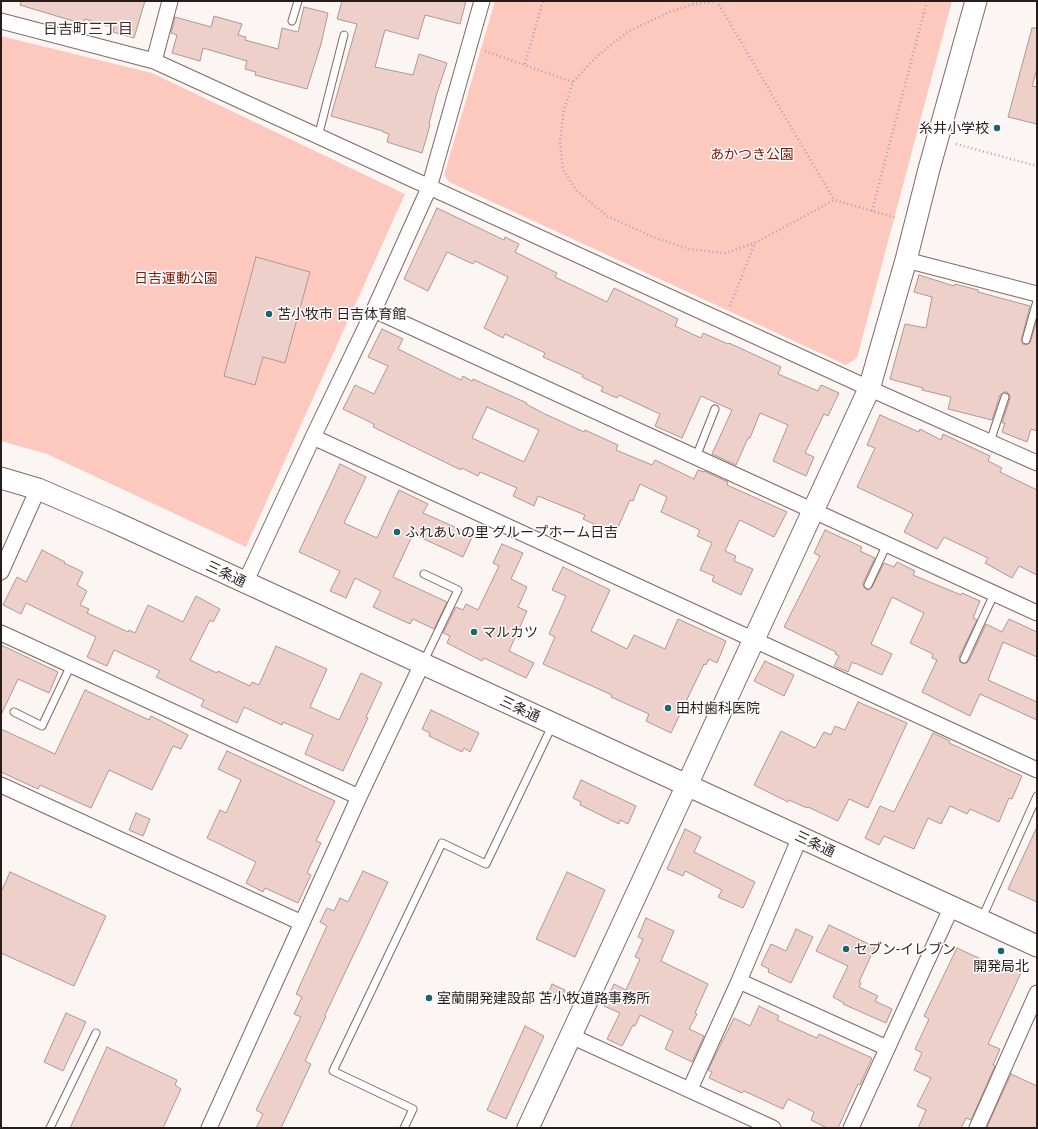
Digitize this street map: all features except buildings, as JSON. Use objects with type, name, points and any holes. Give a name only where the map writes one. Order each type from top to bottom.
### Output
[{"type":"street","points":[[154,61],[170,1]]},
{"type":"street","points":[[246,583],[313,437],[374,310],[429,188],[482,1]]},
{"type":"street","points":[[528,1128],[688,785],[869,389],[906,260],[929,169],[976,1]]},
{"type":"street","points":[[1,21],[154,61],[869,389],[1037,463]]},
{"type":"street","points":[[906,260],[1037,294]]},
{"type":"street","points":[[374,310],[1037,613]]},
{"type":"street","points":[[313,437],[1037,770]]},
{"type":"street","name":"三条通","points":[[1,478],[38,489],[119,525],[1037,946]]},
{"type":"street","points":[[1,572],[38,489]]},
{"type":"street","points":[[1,633],[359,797]]},
{"type":"street","points":[[209,1128],[359,797],[422,664]]},
{"type":"street","points":[[1,785],[302,923]]},
{"type":"street","points":[[690,1089],[739,981],[800,837]]},
{"type":"street","points":[[851,1128],[952,906]]},
{"type":"street","points":[[739,981],[887,1048]]},
{"type":"street","points":[[977,1128],[1037,993]]},
{"type":"street","points":[[571,1036],[773,1128]]},
{"type":"lane","points":[[292,21],[298,1]]},
{"type":"lane","points":[[318,137],[344,35]]},
{"type":"lane","points":[[1026,340],[1037,301]]},
{"type":"lane","points":[[990,442],[1005,397]]},
{"type":"lane","points":[[696,457],[715,409]]},
{"type":"lane","points":[[868,585],[887,544]]},
{"type":"lane","points":[[422,664],[458,590],[424,574]]},
{"type":"lane","points":[[964,658],[994,594]]},
{"type":"lane","points":[[14,712],[42,726],[71,664]]},
{"type":"lane","points":[[404,1128],[413,1109],[333,1071],[442,843],[486,864],[553,724]]},
{"type":"lane","points":[[980,920],[1037,796]]},
{"type":"lane","points":[[50,1128],[96,1033]]},
{"type":"path","points":[[525,64],[543,1]]},
{"type":"path","points":[[690,1],[694,4]]},
{"type":"path","points":[[834,200],[755,243],[725,253],[689,250],[653,237],[607,216],[577,191],[563,170],[560,142],[564,109],[573,82],[597,56],[629,31],[672,11],[694,4],[717,1],[834,200],[899,219]]},
{"type":"path","points":[[872,211],[927,1]]},
{"type":"path","points":[[483,50],[573,82]]},
{"type":"path","points":[[956,144],[1037,166]]},
{"type":"path","points":[[730,307],[755,243]]},
{"type":"green space","name":"あかつき公園","points":[[495,1],[952,1],[857,358],[846,365],[449,182],[444,175]]},
{"type":"green space","name":"日吉運動公園","points":[[1,36],[152,73],[405,194],[246,547],[47,454],[1,441]]},
{"type":"place","name":"糸井小学校","points":[[997,128]]},
{"type":"place","name":"苫小牧市 日吉体育館","points":[[269,314]]},
{"type":"place","name":"ふれあいの里 グループホーム日吉","points":[[397,532]]},
{"type":"place","name":"マルカツ","points":[[474,632]]},
{"type":"place","name":"田村歯科医院","points":[[668,708]]},
{"type":"place","name":"セブン-イレブン","points":[[846,949]]},
{"type":"place","name":"開発局北","points":[[1001,951]]},
{"type":"place","name":"室蘭開発建設部 苫小牧道路事務所","points":[[429,998]]},
{"type":"district","name":"日吉町三丁目","points":[[88,29]]}]
